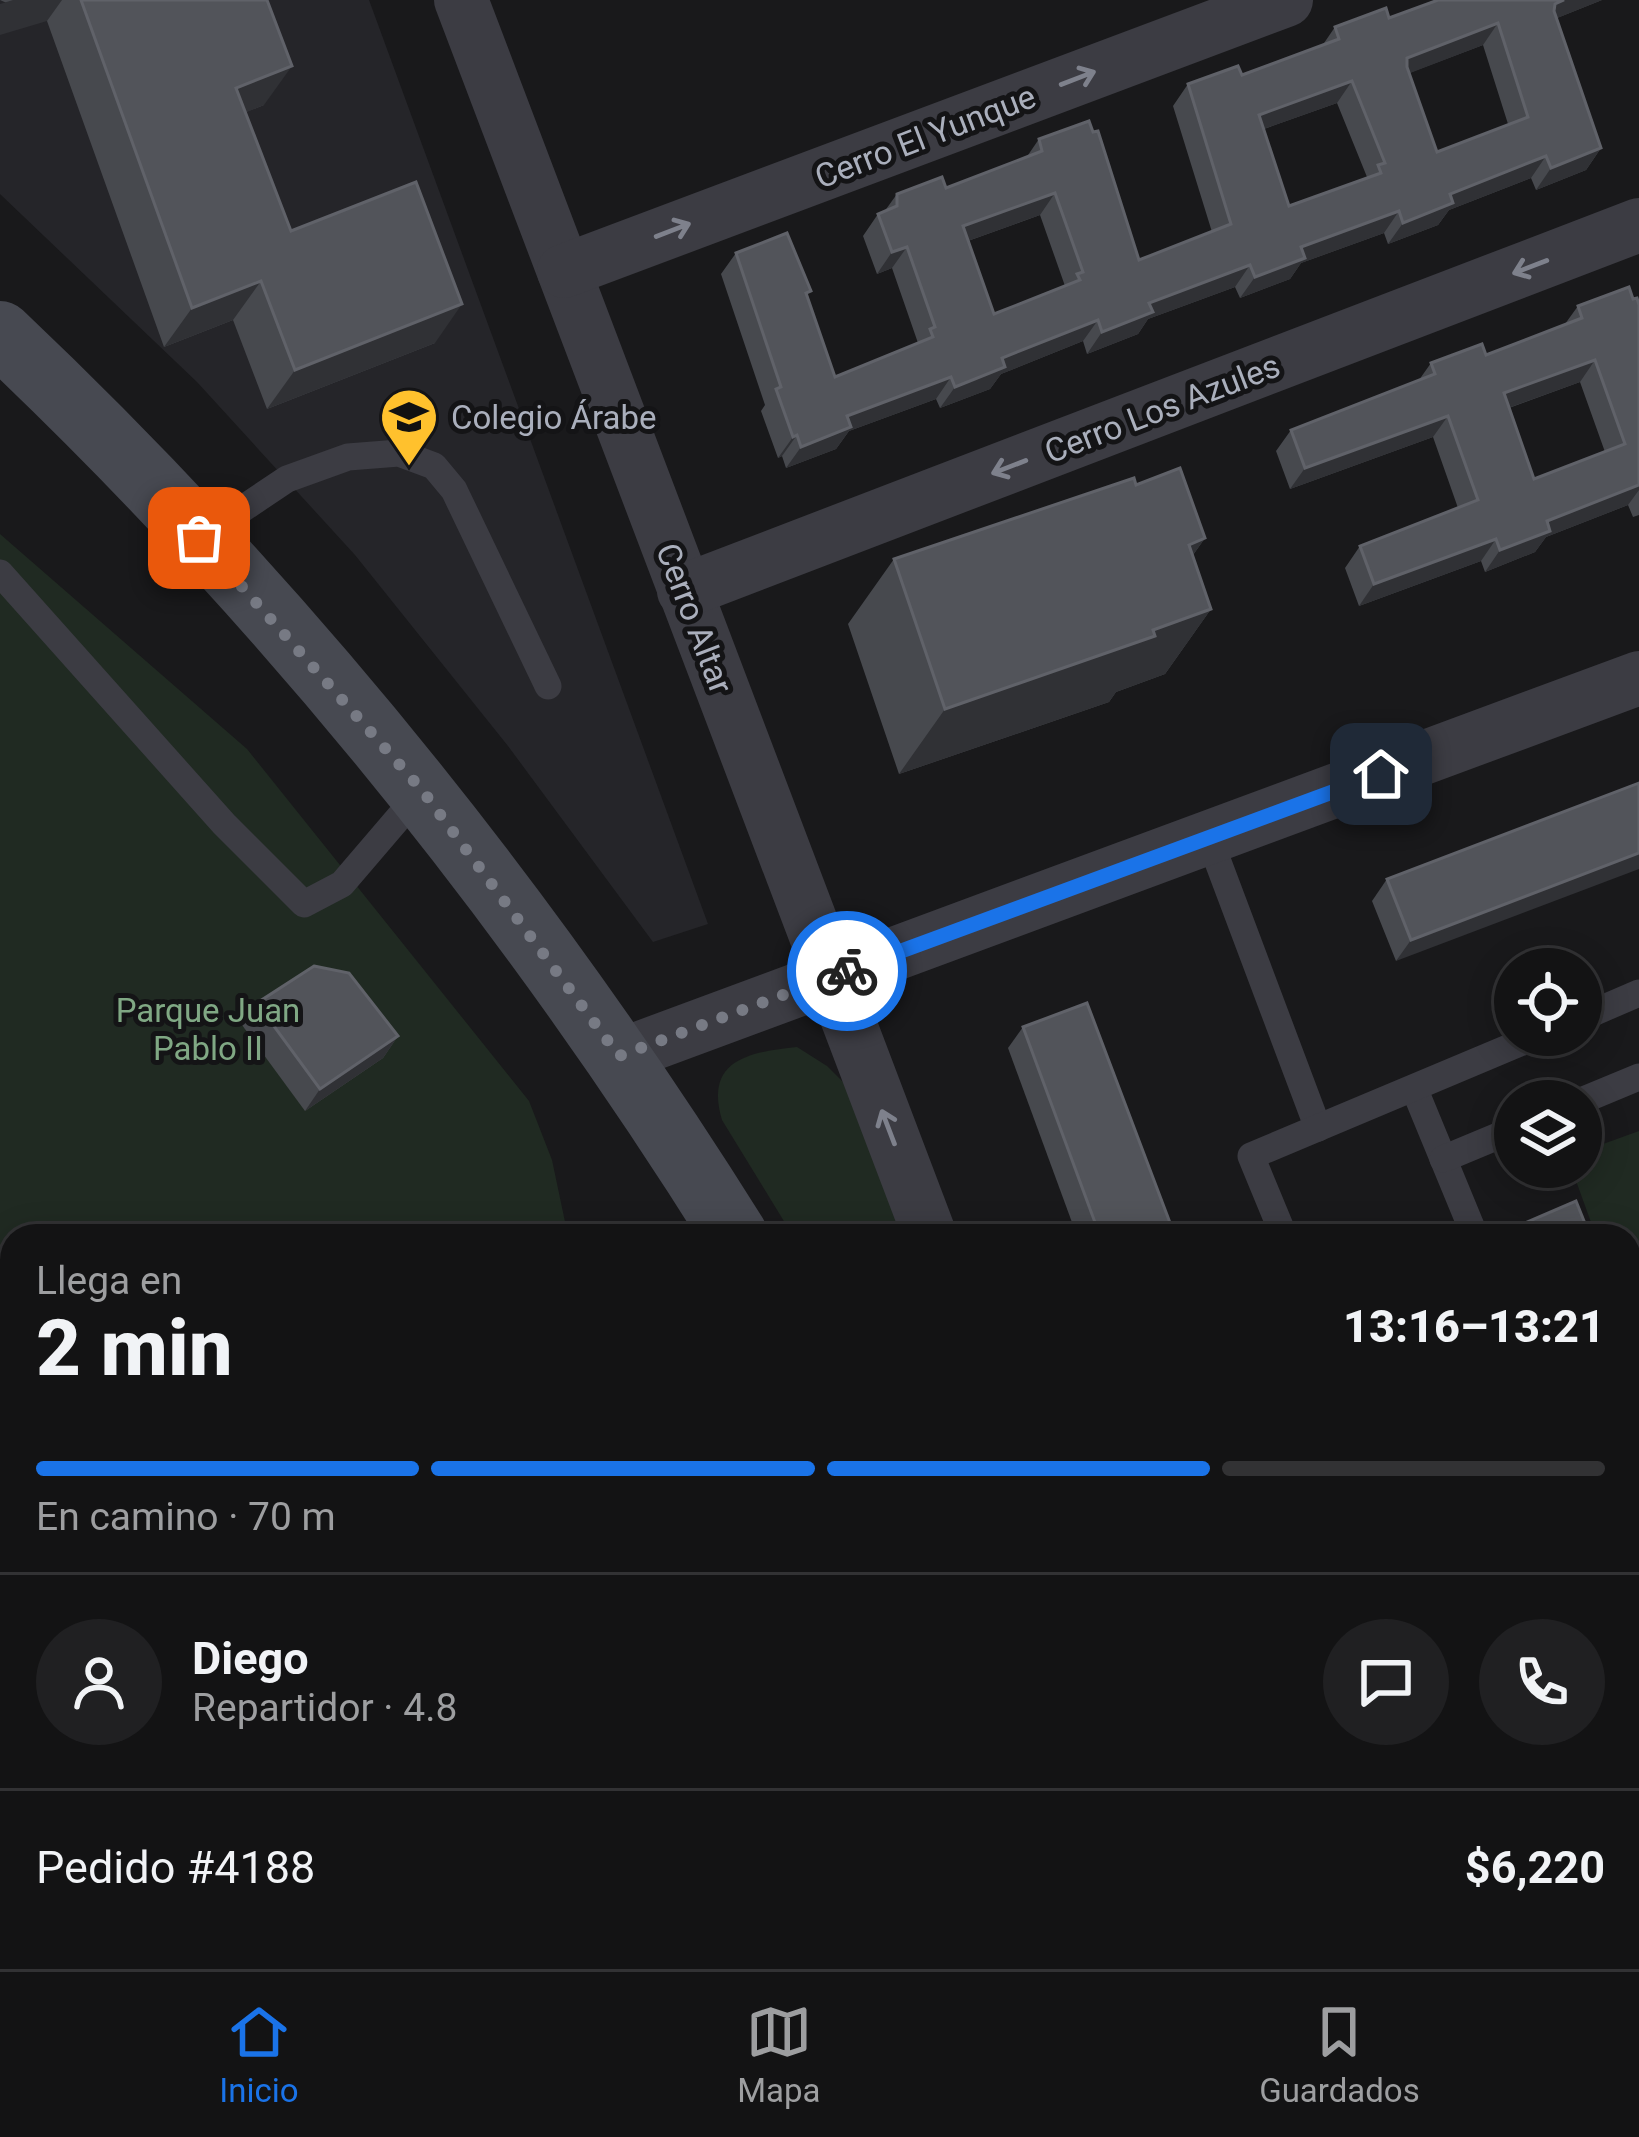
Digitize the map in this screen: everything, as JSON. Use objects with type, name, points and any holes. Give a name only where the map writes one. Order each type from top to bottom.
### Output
[{"type":"main road","points":[[15,358],[199,538],[422,790],[619,1056],[726,1224]]},
{"type":"street","name":"Cerro Altar","points":[[461,0],[925,1224]]},
{"type":"street","name":"Cerro El Yunque","points":[[564,271],[1286,0]]},
{"type":"street","name":"Cerro Los Azules","points":[[684,590],[1639,225]]},
{"type":"street","points":[[619,1056],[1639,678]]},
{"type":"lane","points":[[199,538],[286,479],[347,457],[399,453],[434,466],[454,490],[548,686]]},
{"type":"lane","points":[[0,574],[224,824],[304,904],[342,884],[422,790]]},
{"type":"lane","points":[[1209,838],[1318,1128]]},
{"type":"lane","points":[[1602,1009],[1639,993]]},
{"type":"lane","points":[[1279,1224],[1251,1156],[1494,1054]]},
{"type":"lane","points":[[1602,1092],[1639,1077]]},
{"type":"lane","points":[[1414,1088],[1470,1224]]},
{"type":"lane","points":[[1443,1159],[1494,1138]]},
{"type":"shaded area","name":"Colegio Árabe","points":[[0,0],[369,0],[708,924],[653,942],[508,746],[355,555],[197,382],[0,194]]},
{"type":"green space","name":"Parque Juan Pablo II","points":[[0,534],[247,749],[529,1101],[552,1160],[565,1224],[0,1224]]},
{"type":"green space","points":[[797,1047],[847,1086],[899,1224],[786,1224],[722,1120],[718,1100],[725,1072],[747,1056]]},
{"type":"green space","points":[[1639,1131],[1639,1224],[1592,1224],[1579,1188],[1602,1188],[1602,1144]]},
{"type":"building","points":[[81,0],[267,0],[292,66],[236,88],[291,231],[416,182],[462,304],[295,370],[261,281],[192,308]]},
{"type":"building","points":[[1438,0],[1564,0],[1555,4],[1554,11],[1601,148],[1551,168],[1546,156],[1450,194],[1453,203],[1403,223],[1399,211],[1301,247],[1305,258],[1255,277],[1250,265],[1149,303],[1153,312],[1102,332],[1098,320],[1002,358],[1005,367],[955,387],[951,377],[847,416],[851,427],[801,447],[797,435],[793,437],[736,253],[787,233],[811,291],[806,293],[835,377],[933,337],[930,329],[935,327],[907,247],[892,252],[878,214],[897,206],[897,194],[942,177],[946,188],[1042,151],[1039,139],[1089,121],[1093,132],[1098,131],[1139,260],[1231,224],[1188,84],[1238,66],[1242,75],[1339,39],[1335,27],[1386,8],[1389,18]],"holes":[[[1498,23],[1528,117],[1437,152],[1407,58]],[[1352,81],[1385,163],[1378,165],[1381,173],[1289,206],[1259,115]],[[1055,193],[1083,272],[1077,274],[1080,280],[994,314],[963,226]]]},
{"type":"building","points":[[1629,287],[1633,299],[1637,298],[1639,485],[1547,521],[1550,531],[1500,550],[1496,539],[1374,584],[1360,546],[1478,500],[1448,416],[1305,468],[1291,430],[1435,374],[1431,363],[1482,344],[1486,355],[1582,318],[1578,306]],"holes":[[[1595,360],[1625,444],[1534,479],[1504,393]]]},
{"type":"building","points":[[1180,468],[1205,538],[1189,545],[1211,609],[1153,630],[1155,636],[945,709],[894,559],[1134,478],[1136,485]]},
{"type":"building","points":[[1639,783],[1639,853],[1411,940],[1387,879]]},
{"type":"building","points":[[314,966],[349,973],[398,1036],[320,1089],[257,1003]]},
{"type":"building","points":[[1087,1003],[1170,1224],[1096,1224],[1023,1027]]},
{"type":"building","points":[[1576,1201],[1585,1224],[1522,1224]]},
{"type":"way so far","points":[[199,538],[422,790],[619,1056],[847,971]]},
{"type":"place","name":"Colegio Árabe","points":[[409,468]]},
{"type":"route","points":[[847,971],[1381,774]]}]
